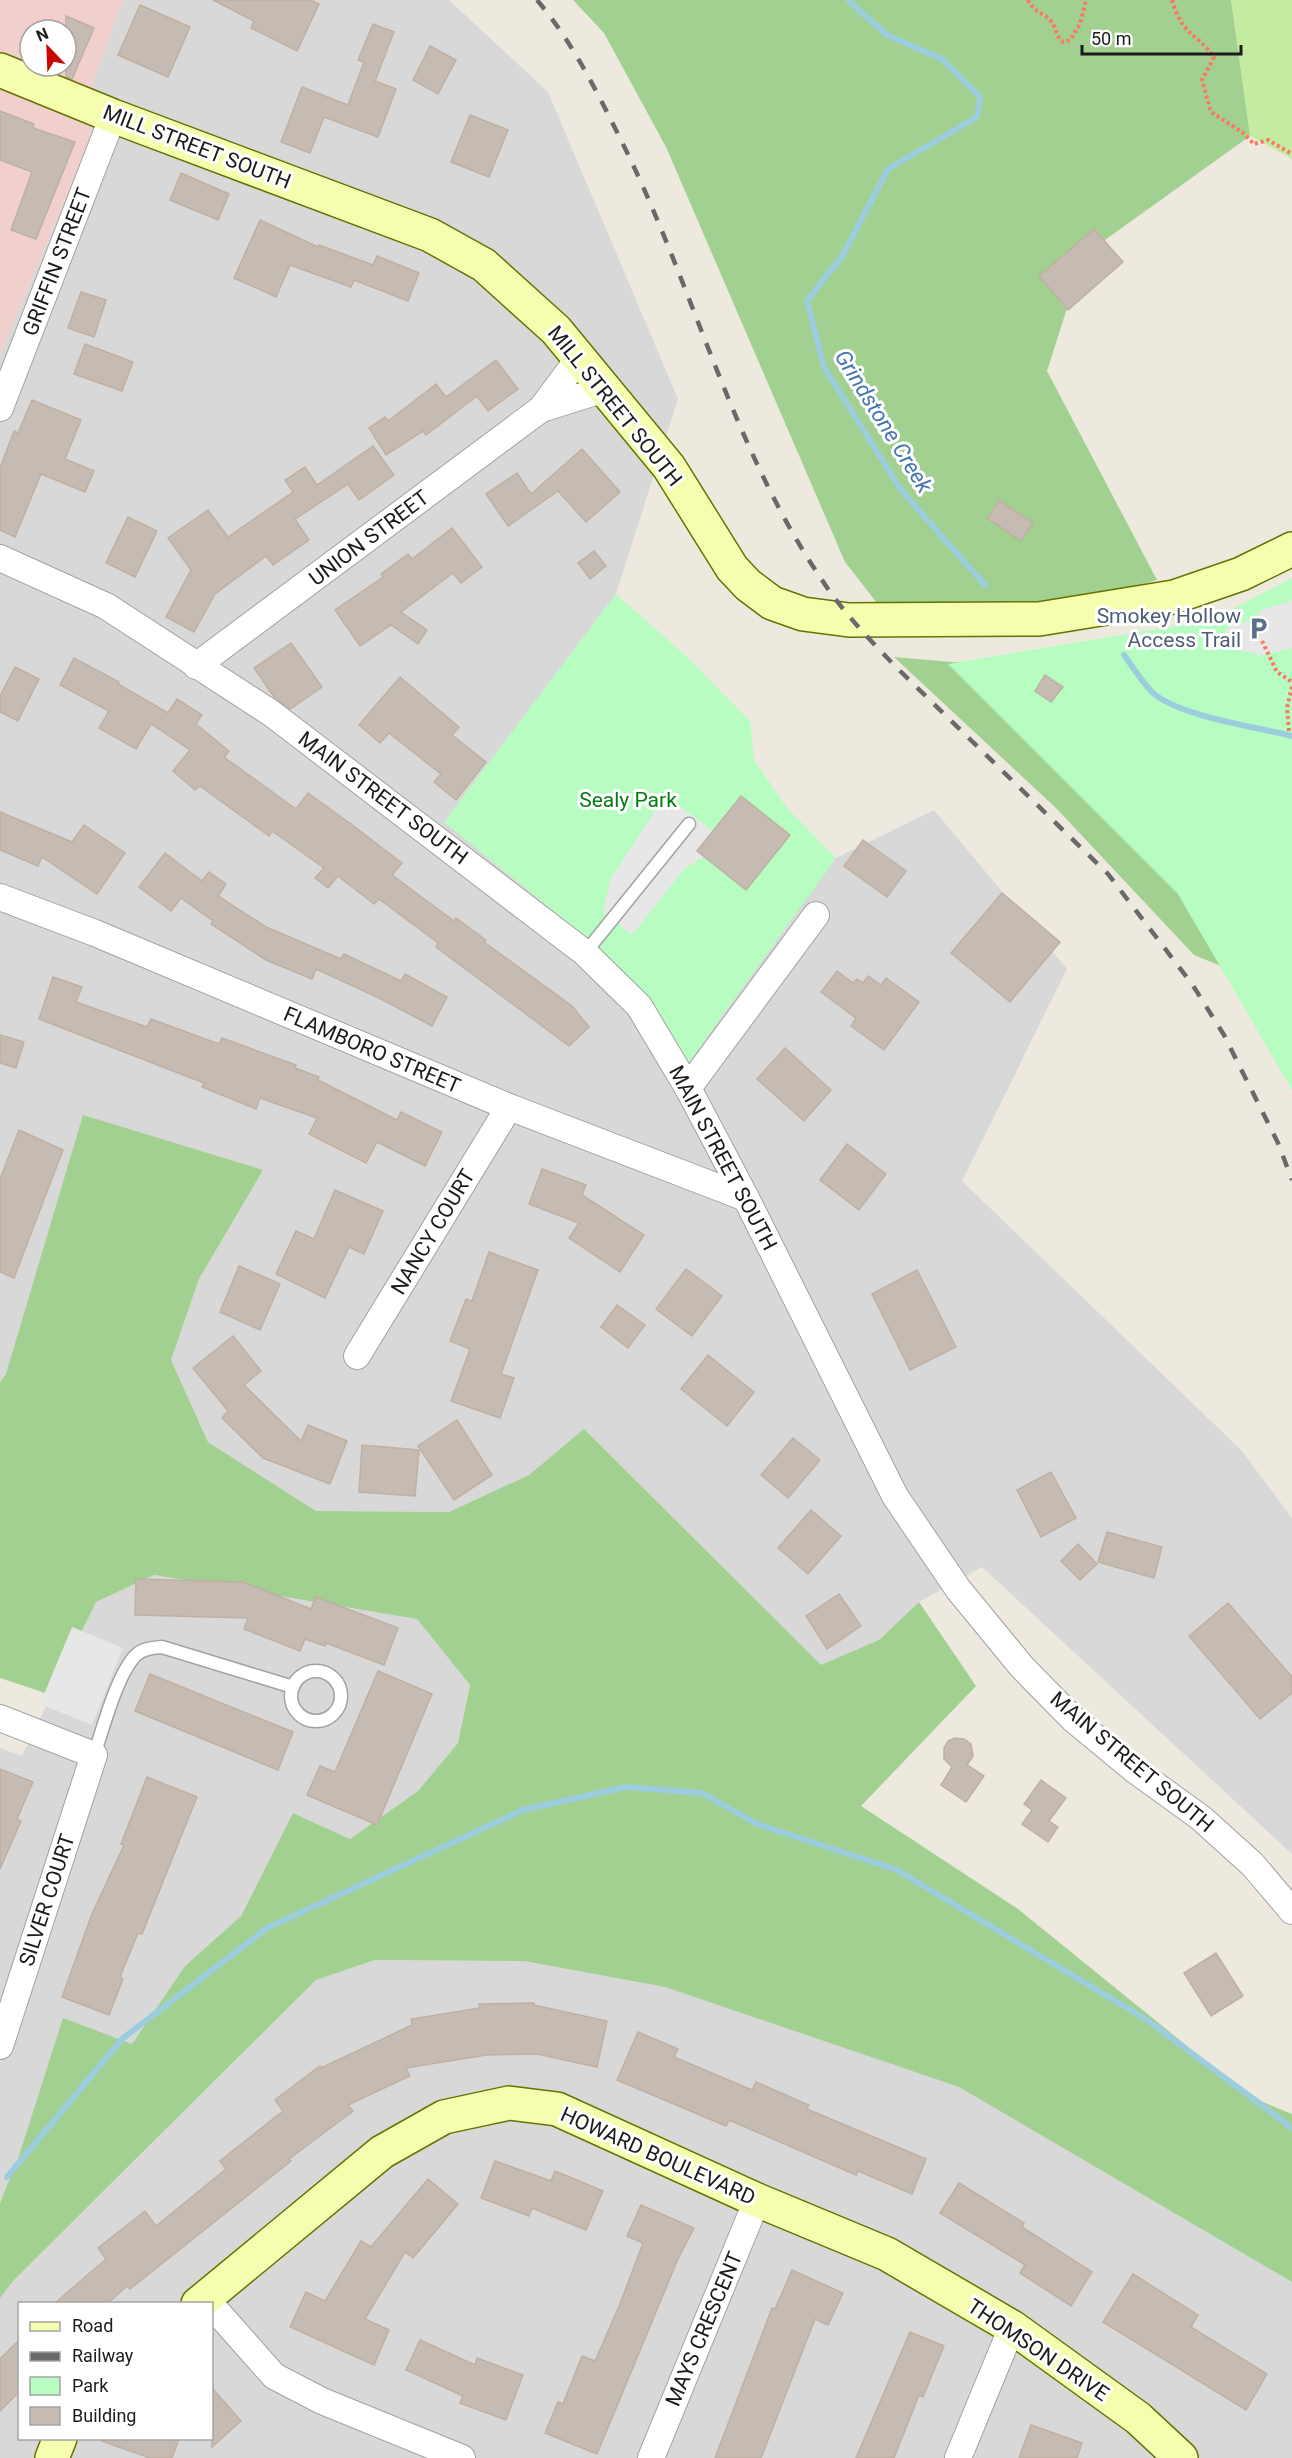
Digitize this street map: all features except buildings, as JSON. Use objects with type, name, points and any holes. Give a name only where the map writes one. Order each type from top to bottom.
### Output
[{"type":"main road","name":"MILL STREET SOUTH","points":[[0,70],[113,116],[430,236],[484,265],[556,330],[669,467],[732,568],[748,585],[772,603],[803,614],[849,620],[1039,619],[1132,606],[1174,597],[1224,580],[1292,549]]},
{"type":"main road","name":"HOWARD BOULEVARD","points":[[207,2302],[382,2152],[444,2116],[509,2103],[556,2109],[758,2200],[886,2254]]},
{"type":"main road","name":"THOMSON DRIVE","points":[[886,2254],[1011,2327],[1138,2418],[1181,2458]]},
{"type":"main road","points":[[52,2458],[60,2440]]},
{"type":"street","name":"GRIFFIN STREET","points":[[0,408],[9,356],[113,116]]},
{"type":"street","name":"UNION STREET","points":[[196,666],[541,409],[579,358]]},
{"type":"street","name":"UNION STREET","points":[[541,409],[605,389]]},
{"type":"street","name":"MAIN STREET SOUTH","points":[[0,558],[106,606],[272,713],[585,953],[639,1006],[688,1088],[746,1198],[895,1496],[958,1589],[1022,1667],[1073,1719],[1136,1771],[1202,1818],[1253,1865],[1292,1911]]},
{"type":"street","name":"FLAMBORO STREET","points":[[0,897],[94,933],[509,1107],[746,1198]]},
{"type":"street","points":[[688,1088],[816,915]]},
{"type":"street","name":"NANCY COURT","points":[[357,1356],[509,1107]]},
{"type":"street","points":[[0,1718],[94,1755]]},
{"type":"street","name":"SILVER COURT","points":[[0,2046],[94,1755]]},
{"type":"street","name":"MAYS CRESCENT","points":[[651,2458],[758,2200]]},
{"type":"street","points":[[213,2311],[274,2376],[321,2401],[462,2458]]},
{"type":"street","points":[[958,2458],[1011,2327]]},
{"type":"lane","points":[[585,953],[689,824]]},
{"type":"lane","points":[[94,1755],[118,1689],[130,1664],[136,1655],[146,1649],[162,1647],[292,1687]]},
{"type":"lane","points":[[318,1670],[333,1677],[338,1683],[342,1699],[334,1714],[327,1719],[310,1720],[303,1717],[292,1704],[292,1687],[303,1674],[318,1670]]},
{"type":"path","points":[[1028,0],[1034,10],[1051,21],[1057,37],[1063,42],[1070,40],[1074,35],[1086,0]]},
{"type":"path","points":[[1172,0],[1185,31],[1208,49],[1214,57],[1202,80],[1211,112],[1242,132],[1254,144],[1268,140],[1292,154]]},
{"type":"path","points":[[1262,641],[1277,672],[1292,684],[1287,708],[1289,731]]},
{"type":"shaded area","points":[[0,0],[123,0],[94,79],[90,141],[0,354]]},
{"type":"shaded area","points":[[123,0],[449,0],[548,92],[678,399],[616,594],[444,822],[587,938],[646,999],[686,1065],[836,858],[934,810],[1067,969],[962,1181],[1242,1451],[1292,1518],[1292,1854],[982,1567],[919,1602],[879,1640],[821,1666],[584,1429],[529,1475],[449,1512],[316,1511],[208,1442],[171,1360],[199,1279],[262,1170],[0,1382],[0,354],[90,141],[94,79]]},
{"type":"shaded area","name":"Smokey Hollow Access Trail","points":[[1292,600],[1292,648],[1262,655],[1238,650],[1231,644],[1225,628],[1248,621],[1249,625],[1257,627],[1259,620],[1257,612]]},
{"type":"shaded area","points":[[665,795],[728,843],[685,868],[632,935],[603,912],[610,880]]},
{"type":"shaded area","points":[[154,1575],[417,1619],[470,1685],[458,1743],[418,1791],[350,1839],[293,1813],[241,1916],[185,1966],[132,2044],[18,2159],[0,2203],[0,1748],[22,1756],[96,1602]]},
{"type":"shaded area","points":[[72,1627],[123,1648],[92,1725],[40,1704]]},
{"type":"shaded area","points":[[375,1960],[524,1961],[665,1987],[959,2087],[1292,2282],[1292,2458],[0,2458],[0,2298],[14,2280],[316,1980]]},
{"type":"green space","points":[[573,0],[1231,0],[1250,136],[1084,255],[1047,371],[1157,580],[1105,595],[988,609],[877,603],[845,562],[666,147],[604,33]]},
{"type":"green space","points":[[1231,0],[1292,0],[1292,159],[1250,136]]},
{"type":"green space","points":[[1292,578],[1292,1090],[1178,894],[948,664],[1211,620]]},
{"type":"green space","name":"Sealy Park","points":[[616,594],[687,657],[750,721],[754,760],[787,808],[836,858],[686,1066],[646,999],[587,938],[444,822]]},
{"type":"green space","points":[[894,657],[1066,672],[1238,973],[1194,955],[1057,809]]},
{"type":"green space","points":[[83,1115],[263,1170],[199,1279],[171,1360],[208,1442],[316,1511],[449,1512],[529,1475],[584,1429],[821,1665],[879,1640],[919,1602],[976,1686],[861,1806],[1018,1909],[1208,2063],[1263,2102],[1292,2114],[1292,2282],[959,2087],[665,1987],[524,1961],[375,1960],[316,1980],[14,2280],[0,2298],[0,2203],[18,2159],[63,2018],[132,2044],[185,1966],[241,1916],[293,1813],[350,1839],[418,1791],[458,1743],[470,1685],[417,1619],[154,1575],[96,1602],[51,1695],[0,1678],[0,1382],[6,1374]]},
{"type":"waterway","name":"Grindstone Creek","points":[[848,0],[887,35],[942,59],[980,97],[977,117],[888,169],[843,255],[807,301],[824,367],[901,490],[985,585]]},
{"type":"waterway","name":"Grindstone Creek","points":[[1124,655],[1152,692],[1180,708],[1292,736]]},
{"type":"waterway","points":[[7,2177],[122,2039],[267,1928],[523,1810],[626,1787],[702,1793],[757,1824],[897,1870],[1147,2020],[1292,2128]]},
{"type":"railway","points":[[537,0],[573,50],[621,140],[670,250],[761,473],[820,577],[846,613],[896,667],[1108,874],[1192,984],[1224,1035],[1278,1143],[1292,1180]]},
{"type":"place","name":"Smokey Hollow Access Trail","points":[[1259,628]]}]
